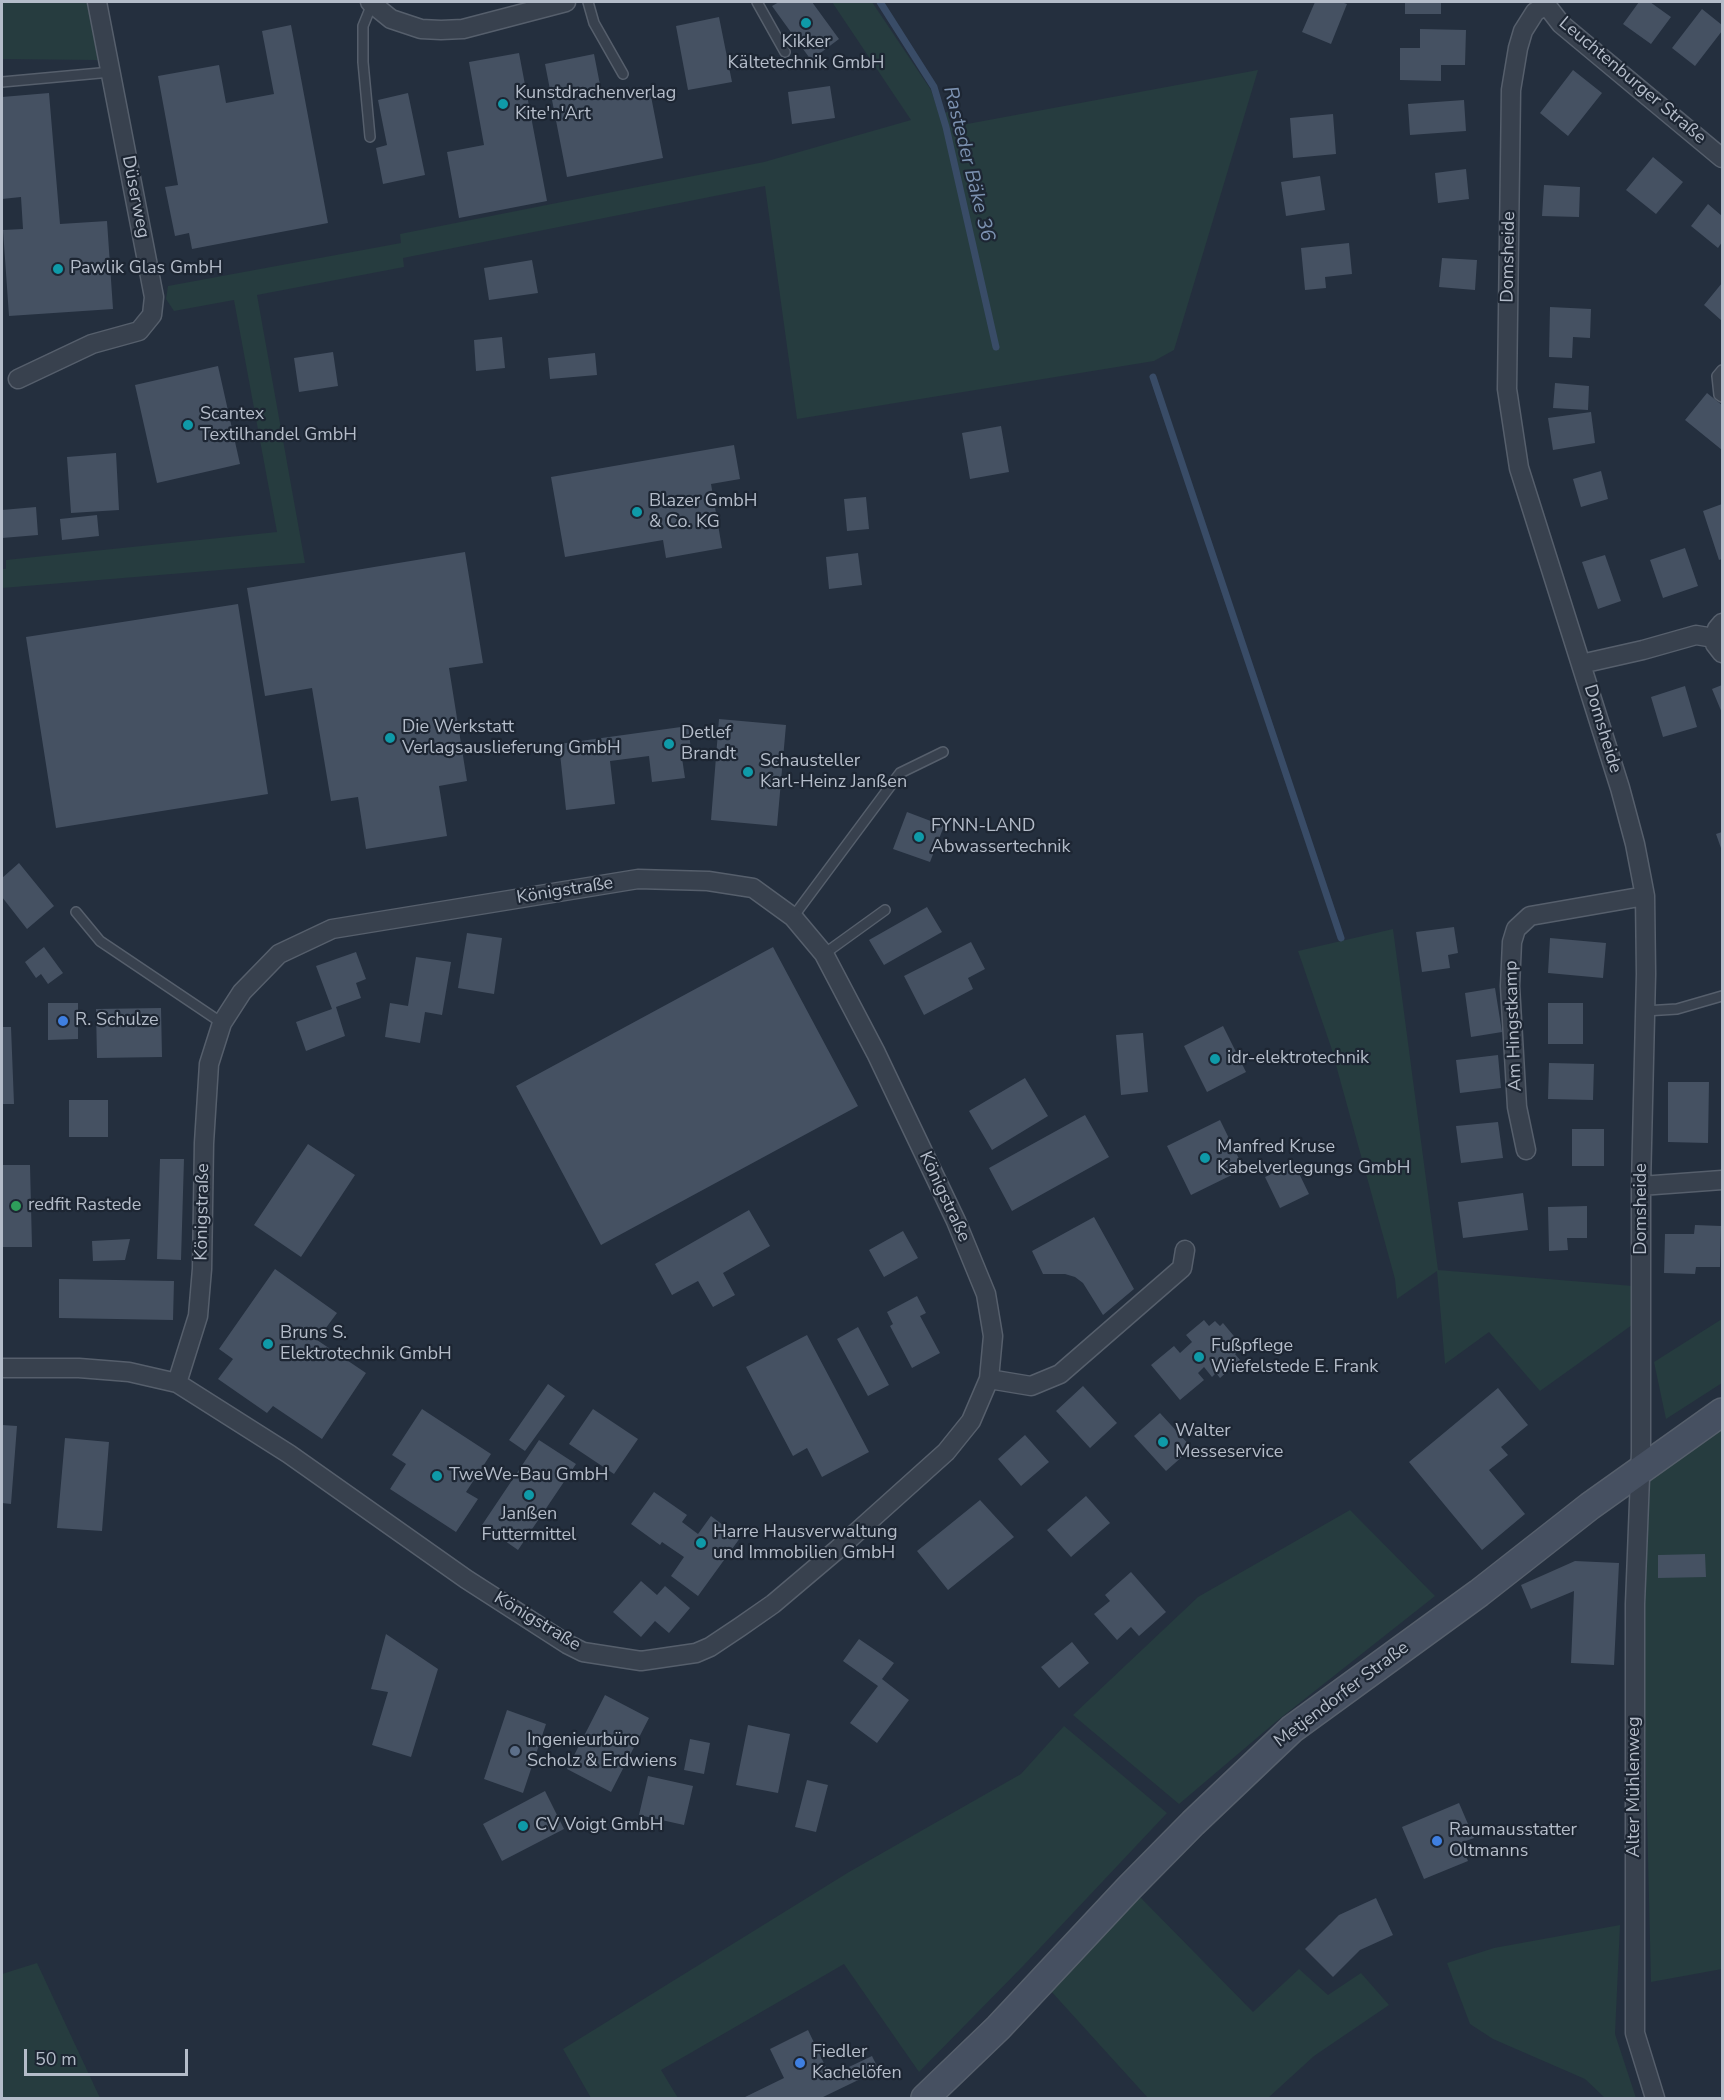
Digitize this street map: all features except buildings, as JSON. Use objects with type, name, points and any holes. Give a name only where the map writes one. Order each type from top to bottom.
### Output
[{"type":"street","name":"Düserweg","points":[[18,379],[92,344],[139,331],[152,315],[154,297],[97,2]]},
{"type":"street","points":[[371,3],[391,19],[421,29],[441,30],[462,28],[566,2]]},
{"type":"street","name":"Leuchtenburger Straße","points":[[1545,3],[1561,24],[1722,158]]},
{"type":"street","name":"Domsheide","points":[[1545,3],[1535,12],[1523,31],[1511,90],[1506,389],[1519,468],[1632,833],[1645,896],[1639,1472]]},
{"type":"street","points":[[1581,664],[1696,635],[1720,638]]},
{"type":"street","name":"Königstraße","points":[[2,1368],[60,1367],[129,1372],[177,1383],[289,1454],[466,1579],[567,1644],[583,1652],[641,1661],[696,1653],[711,1647],[773,1604],[946,1452],[971,1420],[989,1379],[993,1336],[986,1294],[956,1221],[876,1053],[824,954],[793,917],[753,888],[708,882],[638,879],[332,929],[279,954],[242,993],[222,1023],[209,1064],[204,1143],[202,1269],[198,1316],[177,1383]]},
{"type":"street","name":"Am Hingstkamp","points":[[1526,1150],[1517,1107],[1510,986],[1512,942],[1516,929],[1530,916],[1645,896]]},
{"type":"street","points":[[1641,1186],[1722,1180]]},
{"type":"street","points":[[989,1379],[1031,1386],[1060,1374],[1182,1268],[1185,1250]]},
{"type":"street","name":"Metjendorfer Straße","points":[[925,2098],[998,2028],[1169,1847],[1292,1729],[1479,1593],[1590,1506],[1722,1412]]},
{"type":"street","name":"Alter Mühlenweg","points":[[1639,1472],[1635,1604],[1635,2034],[1655,2098]]},
{"type":"lane","points":[[588,2],[594,23],[623,74]]},
{"type":"lane","points":[[757,2],[785,52]]},
{"type":"lane","points":[[370,137],[363,62],[363,26],[371,3]]},
{"type":"lane","points":[[2,82],[111,72]]},
{"type":"lane","points":[[1722,370],[1718,376],[1719,395],[1722,397]]},
{"type":"lane","points":[[793,917],[900,773],[944,752]]},
{"type":"lane","points":[[824,954],[885,910]]},
{"type":"lane","points":[[76,912],[100,940],[222,1023]]},
{"type":"lane","points":[[1645,1011],[1677,1009],[1722,996]]},
{"type":"green space","points":[[2,2],[87,2],[98,60],[2,59]]},
{"type":"green space","points":[[832,2],[872,2],[931,90],[939,114],[948,112],[951,127],[1258,70],[1174,350],[1154,361],[797,419],[765,186],[403,258],[404,267],[257,295],[305,563],[2,588],[2,569],[6,569],[6,560],[277,532],[234,300],[174,311],[166,299],[168,286],[401,243],[400,234],[764,162],[911,120]]},
{"type":"green space","points":[[1393,929],[1438,1270],[1633,1286],[1632,1325],[1540,1391],[1489,1332],[1445,1364],[1437,1271],[1397,1299],[1395,1279],[1331,1047],[1298,951]]},
{"type":"green space","points":[[1722,1319],[1722,1383],[1666,1419],[1654,1362]]},
{"type":"green space","points":[[1722,1422],[1722,1969],[1651,1982],[1642,1606],[1648,1479]]},
{"type":"green space","points":[[1350,1510],[1435,1596],[1278,1720],[1179,1804],[1073,1715],[1198,1597]]},
{"type":"green space","points":[[1064,1726],[1167,1813],[1023,1966],[919,2072],[844,1964],[661,2070],[678,2098],[591,2098],[563,2049],[849,1872],[1021,1774]]},
{"type":"green space","points":[[1140,1897],[1253,2012],[1299,1969],[1328,1995],[1361,1973],[1389,2005],[1314,2056],[1268,2098],[1148,2098],[1050,1990]]},
{"type":"green space","points":[[1620,1925],[1615,2034],[1636,2098],[1605,2098],[1585,2079],[1493,2039],[1470,2024],[1447,1963],[1494,1948]]},
{"type":"green space","points":[[37,1963],[100,2098],[2,2098],[2,1974]]},
{"type":"waterway","name":"Rasteder Bäke 36","points":[[880,2],[934,87],[946,127],[996,347]]},
{"type":"waterway","points":[[1153,377],[1341,938]]},
{"type":"place","name":"Kikker Kältetechnik GmbH","points":[[806,23]]},
{"type":"place","name":"Kunstdrachenverlag Kite'n'Art","points":[[503,104]]},
{"type":"place","name":"Pawlik Glas GmbH","points":[[58,269]]},
{"type":"place","name":"Scantex Textilhandel GmbH","points":[[188,425]]},
{"type":"place","name":"Blazer GmbH & Co. KG","points":[[637,512]]},
{"type":"place","name":"Die Werkstatt Verlagsauslieferung GmbH","points":[[390,738]]},
{"type":"place","name":"Detlef Brandt","points":[[669,744]]},
{"type":"place","name":"Schausteller Karl-Heinz Janßen","points":[[748,772]]},
{"type":"place","name":"FYNN-LAND Abwassertechnik","points":[[919,837]]},
{"type":"place","name":"R. Schulze","points":[[63,1021]]},
{"type":"place","name":"idr-elektrotechnik","points":[[1215,1059]]},
{"type":"place","name":"Manfred Kruse Kabelverlegungs GmbH","points":[[1205,1158]]},
{"type":"place","name":"redfit Rastede","points":[[16,1206]]},
{"type":"place","name":"Bruns S. Elektrotechnik GmbH","points":[[268,1344]]},
{"type":"place","name":"Fußpflege Wiefelstede E. Frank","points":[[1199,1357]]},
{"type":"place","name":"Walter Messeservice","points":[[1163,1442]]},
{"type":"place","name":"TweWe-Bau GmbH","points":[[437,1476]]},
{"type":"place","name":"Janßen Futtermittel","points":[[529,1495]]},
{"type":"place","name":"Harre Hausverwaltung und Immobilien GmbH","points":[[701,1543]]},
{"type":"place","name":"Ingenieurbüro Scholz & Erdwiens","points":[[515,1751]]},
{"type":"place","name":"CV Voigt GmbH","points":[[523,1826]]},
{"type":"place","name":"Raumausstatter Oltmanns","points":[[1437,1841]]},
{"type":"place","name":"Fiedler Kachelöfen","points":[[800,2063]]}]
